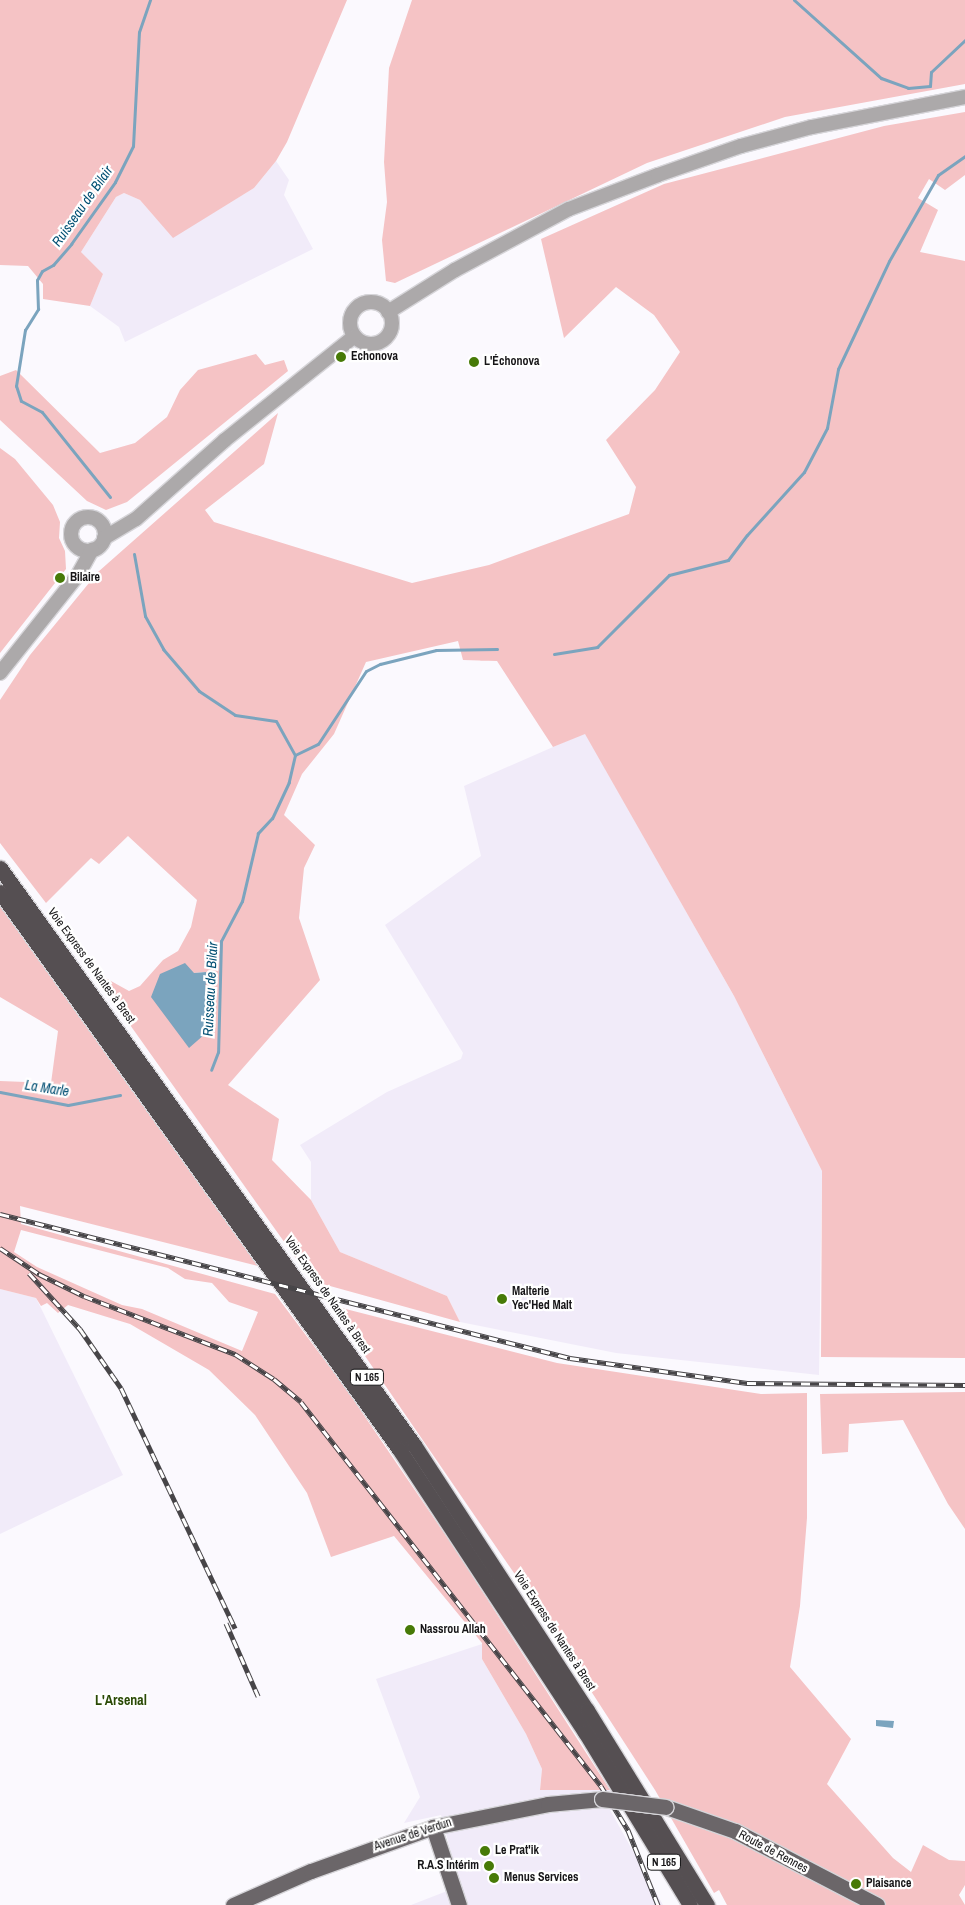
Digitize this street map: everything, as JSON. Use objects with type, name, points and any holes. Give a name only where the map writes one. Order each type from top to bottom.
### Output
[{"type":"highway","name":"Voie Express de Nantes à Brest","points":[[0,868],[394,1416],[582,1702],[707,1905]]},
{"type":"highway","name":"N 165","points":[[0,892],[399,1449],[584,1732],[690,1905]]},
{"type":"main road","name":"Avenue de Verdun","points":[[233,1905],[310,1870],[433,1828],[548,1804],[602,1799],[666,1806]]},
{"type":"main road","name":"Route de Rennes","points":[[666,1806],[735,1831],[877,1905]]},
{"type":"main road","points":[[433,1828],[459,1905]]},
{"type":"street","points":[[388,312],[455,270],[569,209],[658,175],[741,146],[812,127],[965,98]]},
{"type":"street","points":[[375,303],[388,312],[392,328],[383,340],[367,344],[355,336],[351,320],[359,306],[375,303]]},
{"type":"street","points":[[0,673],[73,580],[92,550],[104,538],[136,519],[144,508],[355,336]]},
{"type":"street","points":[[73,580],[75,545],[71,536],[76,522],[89,517],[101,523],[144,508]]},
{"type":"street","points":[[101,523],[104,538]]},
{"type":"street","points":[[75,545],[92,550]]},
{"type":"shaded area","points":[[0,0],[347,0],[287,142],[276,161],[254,188],[173,238],[140,200],[124,193],[116,197],[81,252],[103,274],[90,306],[43,299],[43,284],[28,266],[0,265]]},
{"type":"shaded area","points":[[412,0],[965,0],[965,84],[785,117],[647,163],[395,283],[386,281],[382,240],[387,202],[384,162],[389,68]]},
{"type":"shaded area","points":[[965,112],[965,175],[945,190],[929,179],[918,198],[938,210],[920,252],[965,261],[965,1358],[821,1357],[822,1171],[734,996],[585,734],[553,747],[497,661],[463,660],[458,641],[366,662],[334,734],[302,774],[284,815],[315,845],[304,868],[299,918],[320,980],[228,1085],[279,1119],[272,1160],[311,1200],[340,1252],[447,1296],[460,1322],[312,1281],[91,970],[129,991],[140,986],[163,960],[178,951],[191,927],[197,900],[128,836],[99,864],[91,858],[46,903],[0,843],[0,700],[30,655],[98,572],[278,413],[264,464],[205,510],[214,522],[412,583],[489,565],[629,514],[636,487],[606,440],[655,390],[680,352],[654,315],[616,287],[564,338],[541,239],[664,184],[884,126]],"holes":[[[206,972],[151,997],[194,973]]]},
{"type":"shaded area","points":[[276,161],[289,180],[284,195],[313,249],[125,342],[119,327],[90,306],[103,274],[81,252],[116,197],[124,193],[140,200],[173,237],[254,188]]},
{"type":"shaded area","points":[[256,354],[265,365],[284,360],[288,371],[127,502],[106,510],[87,501],[0,420],[0,376],[16,370],[100,453],[135,443],[167,417],[180,390],[198,370]]},
{"type":"shaded area","points":[[0,448],[15,459],[53,505],[60,522],[59,538],[65,551],[66,569],[0,653]]},
{"type":"shaded area","points":[[585,733],[734,996],[822,1171],[819,1375],[616,1353],[460,1322],[447,1296],[340,1252],[311,1200],[311,1162],[300,1145],[387,1092],[461,1059],[463,1053],[385,925],[481,856],[464,786]]},
{"type":"shaded area","points":[[0,904],[258,1266],[20,1206],[21,1224],[275,1294],[344,1386],[457,1552],[610,1790],[540,1790],[542,1769],[526,1734],[482,1659],[482,1643],[394,1536],[331,1557],[307,1493],[255,1415],[209,1370],[130,1324],[68,1305],[58,1313],[47,1303],[41,1306],[36,1298],[0,1289],[0,1081],[51,1083],[58,1031],[0,997]],"holes":[[[21,1230],[168,1268],[185,1279],[212,1283],[229,1302],[258,1312],[242,1351],[142,1309],[122,1305],[37,1267],[14,1252]]]},
{"type":"shaded area","points":[[0,1289],[36,1298],[123,1475],[0,1534]]},
{"type":"shaded area","points":[[330,1305],[557,1363],[761,1394],[807,1393],[807,1518],[800,1606],[790,1667],[851,1739],[827,1784],[893,1858],[911,1872],[923,1845],[949,1860],[965,1861],[965,1885],[959,1895],[965,1905],[727,1905],[719,1890],[714,1893],[655,1790],[525,1589]]},
{"type":"shaded area","points":[[965,1392],[965,1529],[948,1504],[903,1420],[849,1424],[848,1452],[822,1454],[820,1394]]},
{"type":"shaded area","points":[[482,1644],[482,1659],[526,1734],[542,1769],[540,1789],[610,1790],[621,1809],[610,1810],[663,1905],[411,1905],[460,1886],[441,1815],[404,1823],[420,1797],[376,1679]]},
{"type":"water","points":[[185,963],[194,973],[206,972],[205,1034],[189,1048],[151,997],[160,974]]},
{"type":"water","points":[[876,1720],[894,1721],[893,1728],[876,1726]]},
{"type":"waterway","name":"Ruisseau de Bilair","points":[[110,497],[42,412],[21,401],[16,386],[25,330],[38,309],[37,280],[42,271],[53,265],[71,244],[115,182],[133,146],[139,32],[150,0]]},
{"type":"waterway","points":[[794,0],[881,78],[908,88],[930,86],[931,72],[965,40]]},
{"type":"waterway","points":[[554,654],[597,647],[669,575],[728,560],[747,535],[804,472],[827,428],[838,369],[889,261],[938,175],[965,156]]},
{"type":"waterway","name":"Ruisseau de Bilair","points":[[134,554],[145,616],[163,649],[199,691],[235,715],[276,721],[295,755],[289,782],[272,818],[258,833],[242,901],[221,941],[218,1052],[211,1070]]},
{"type":"waterway","points":[[295,755],[318,744],[366,671],[380,664],[436,650],[497,649]]},
{"type":"waterway","name":"La Marle","points":[[0,1092],[68,1105],[120,1095]]},
{"type":"railway","points":[[0,1214],[570,1358],[747,1383],[965,1385]]},
{"type":"railway","points":[[0,1248],[39,1274],[84,1296],[235,1354],[274,1379],[301,1402],[601,1786],[628,1830],[658,1905]]},
{"type":"railway","points":[[29,1273],[80,1329],[121,1388],[235,1628]]},
{"type":"railway","points":[[226,1623],[258,1696]]},
{"type":"place","name":"Echonova","points":[[341,357]]},
{"type":"place","name":"L'Échonova","points":[[474,362]]},
{"type":"place","name":"Bilaire","points":[[60,578]]},
{"type":"place","name":"Malterie Yec'Hed Malt","points":[[502,1299]]},
{"type":"place","name":"Nassrou Allah","points":[[410,1630]]},
{"type":"place","name":"Le Prat'ik","points":[[485,1851]]},
{"type":"place","name":"R.A.S Intérim","points":[[489,1866]]},
{"type":"place","name":"Menus Services","points":[[494,1878]]},
{"type":"place","name":"Plaisance","points":[[856,1884]]},
{"type":"district","name":"L'Arsenal","points":[[121,1700]]}]
